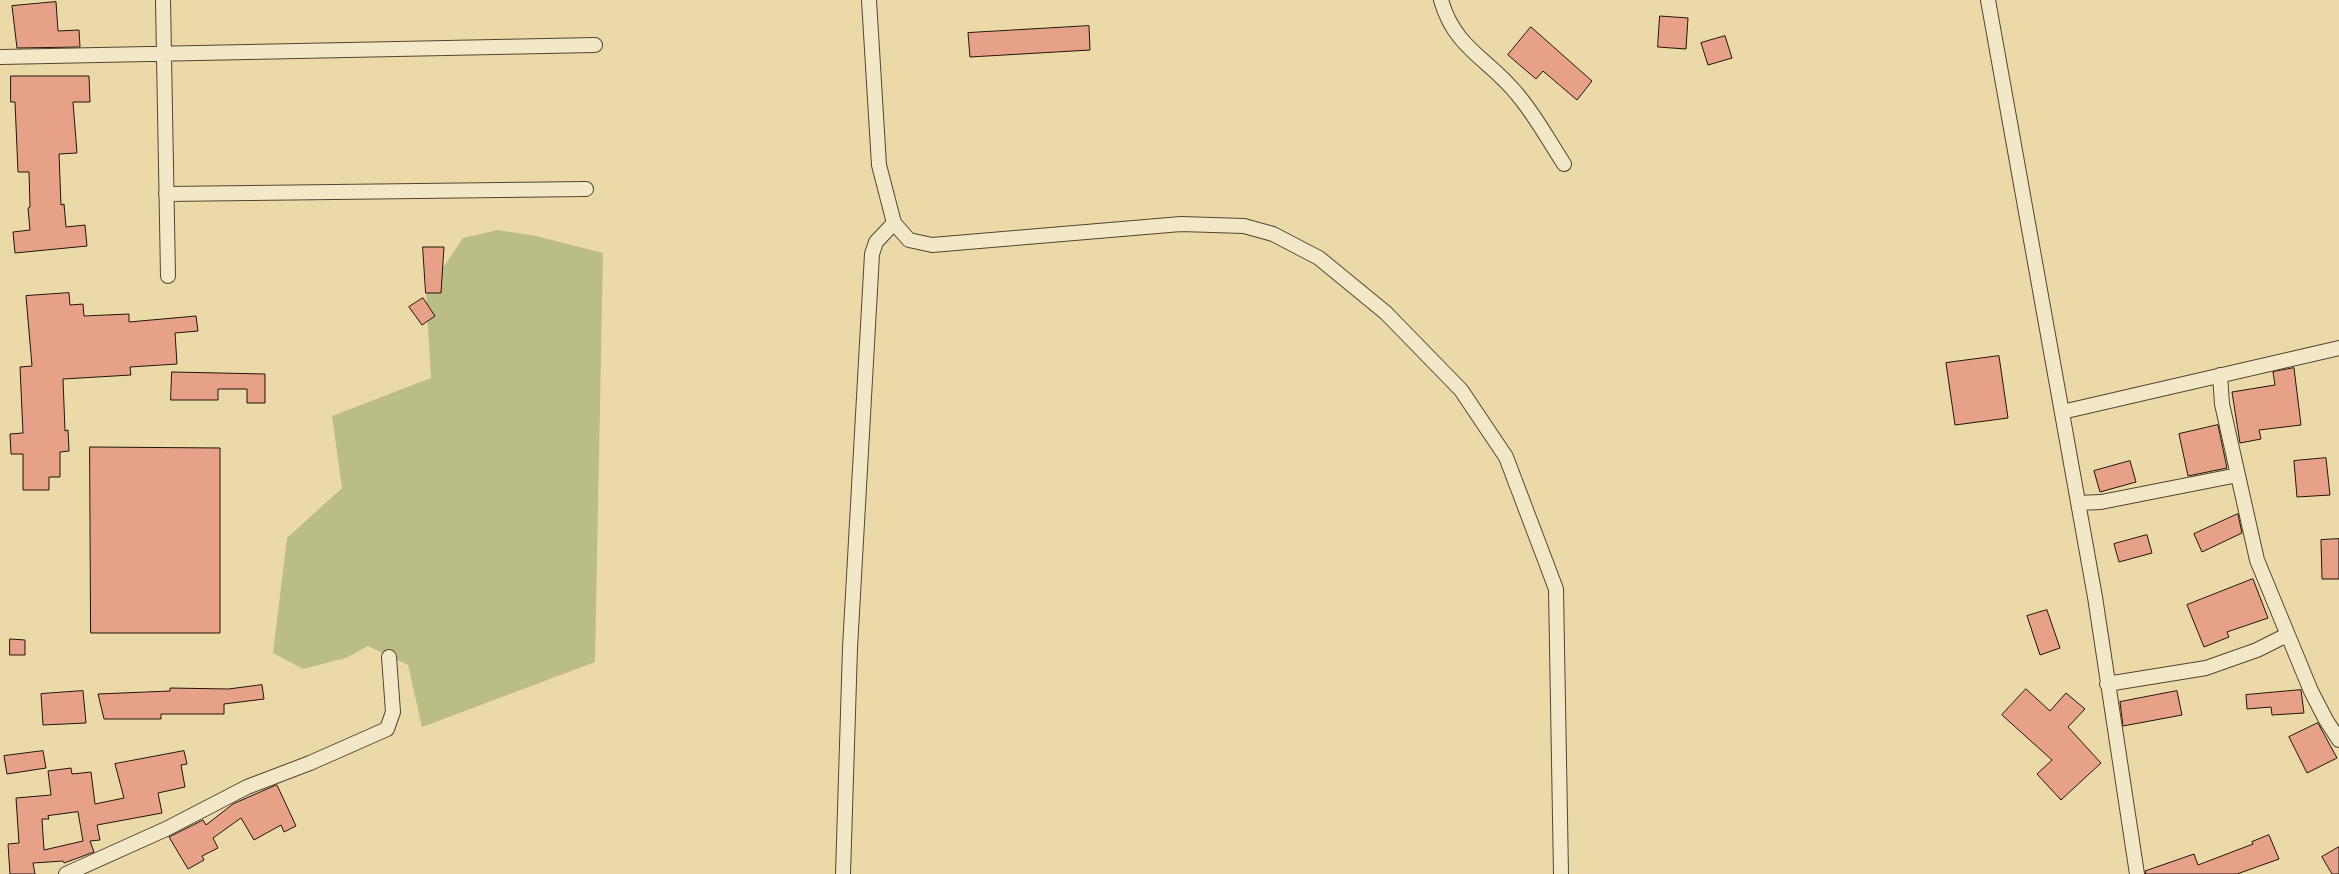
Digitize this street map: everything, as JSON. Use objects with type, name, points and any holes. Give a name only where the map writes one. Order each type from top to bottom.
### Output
[{"type":"street","points":[[164,0],[168,276]]},
{"type":"street","points":[[869,0],[879,165],[894,223],[909,240],[932,244],[1181,224],[1244,226],[1274,234],[1319,258],[1386,313],[1461,390],[1506,457],[1556,589],[1561,874]]},
{"type":"street","points":[[1442,0],[1446,15],[1460,41],[1517,94],[1564,164]]},
{"type":"street","points":[[1988,0],[2095,597],[2137,874]]},
{"type":"street","points":[[0,57],[595,45]]},
{"type":"street","points":[[166,194],[586,189]]},
{"type":"street","points":[[843,874],[850,648],[872,254],[876,242],[894,223]]},
{"type":"street","points":[[2062,412],[2339,348]]},
{"type":"street","points":[[2220,375],[2222,404],[2257,560],[2311,691],[2339,740]]},
{"type":"street","points":[[2078,503],[2102,502],[2238,475]]},
{"type":"street","points":[[2107,684],[2206,668],[2257,650],[2287,635]]},
{"type":"street","points":[[66,874],[166,829],[247,787],[310,763],[387,729],[393,712],[389,657]]},
{"type":"green space","points":[[498,230],[536,236],[603,253],[595,662],[422,727],[408,665],[368,646],[346,658],[303,669],[273,653],[287,538],[342,488],[332,416],[431,378],[426,293],[463,238]]},
{"type":"building","points":[[56,2],[58,31],[79,30],[80,47],[17,48],[12,6]]},
{"type":"building","points":[[1660,16],[1688,18],[1686,49],[1658,47]]},
{"type":"building","points":[[1089,26],[1090,50],[970,57],[968,33]]},
{"type":"building","points":[[1531,27],[1592,81],[1577,100],[1543,71],[1536,79],[1508,55]]},
{"type":"building","points":[[1725,36],[1732,58],[1708,65],[1701,43]]},
{"type":"building","points":[[11,76],[89,76],[90,102],[73,102],[77,153],[59,154],[61,205],[64,204],[66,227],[85,225],[87,246],[15,253],[13,232],[30,230],[28,208],[30,207],[29,172],[18,172],[15,102],[11,102]]},
{"type":"building","points":[[423,247],[444,247],[441,293],[426,293]]},
{"type":"building","points":[[69,293],[70,305],[83,304],[84,316],[129,314],[129,322],[196,316],[198,331],[175,333],[177,364],[130,367],[131,375],[63,379],[65,431],[68,430],[69,451],[60,452],[60,477],[49,477],[49,490],[23,490],[23,454],[11,454],[10,434],[23,433],[20,367],[32,366],[26,296]]},
{"type":"building","points":[[423,298],[435,316],[422,325],[409,307]]},
{"type":"building","points":[[1999,356],[2008,418],[1955,425],[1946,363]]},
{"type":"building","points":[[2294,368],[2301,425],[2259,430],[2261,439],[2240,443],[2232,392],[2275,385],[2273,372]]},
{"type":"building","points":[[172,372],[265,374],[265,403],[247,403],[247,389],[218,389],[218,400],[171,400]]},
{"type":"building","points":[[2218,425],[2227,468],[2188,476],[2179,434]]},
{"type":"building","points":[[90,447],[220,448],[220,633],[91,633]]},
{"type":"building","points":[[2326,458],[2330,495],[2297,497],[2294,461]]},
{"type":"building","points":[[2130,461],[2136,482],[2100,492],[2094,471]]},
{"type":"building","points":[[2238,514],[2242,533],[2202,552],[2194,534]]},
{"type":"building","points":[[2147,535],[2152,553],[2119,562],[2114,544]]},
{"type":"building","points":[[2339,539],[2339,579],[2322,579],[2321,540]]},
{"type":"building","points":[[2253,579],[2268,618],[2227,632],[2229,637],[2204,647],[2187,605]]},
{"type":"building","points":[[2047,610],[2060,648],[2040,655],[2027,616]]},
{"type":"building","points":[[10,639],[25,640],[25,655],[10,655]]},
{"type":"building","points":[[262,685],[264,699],[224,704],[224,714],[161,714],[161,719],[104,719],[98,694],[170,691],[170,688],[228,689]]},
{"type":"building","points":[[2026,689],[2050,711],[2066,693],[2085,709],[2068,727],[2101,763],[2061,800],[2037,774],[2052,760],[2002,715]]},
{"type":"building","points":[[2301,690],[2304,713],[2272,715],[2271,707],[2247,709],[2246,695]]},
{"type":"building","points":[[83,691],[86,723],[43,725],[41,694]]},
{"type":"building","points":[[2177,691],[2182,715],[2123,726],[2120,702]]},
{"type":"building","points":[[2318,723],[2337,758],[2307,773],[2289,737]]},
{"type":"building","points":[[43,751],[46,768],[7,774],[4,756]]},
{"type":"building","points":[[184,751],[187,764],[181,765],[185,787],[158,793],[162,813],[97,825],[100,840],[90,841],[94,852],[64,863],[63,861],[33,863],[35,874],[10,874],[8,844],[19,843],[16,798],[51,795],[48,771],[71,768],[72,774],[91,772],[95,804],[124,798],[115,764]],"holes":[[[78,812],[83,841],[44,850],[42,819],[49,819],[48,816]]]},
{"type":"building","points":[[277,785],[296,826],[284,832],[281,825],[254,840],[241,818],[213,838],[218,848],[202,856],[204,860],[188,869],[169,837],[203,820],[206,825],[233,804]]},
{"type":"building","points":[[2269,835],[2279,859],[2237,874],[2146,874],[2145,871],[2194,854],[2198,865],[2253,844],[2252,842]]},
{"type":"building","points":[[2339,847],[2339,874],[2332,874],[2322,857]]}]
